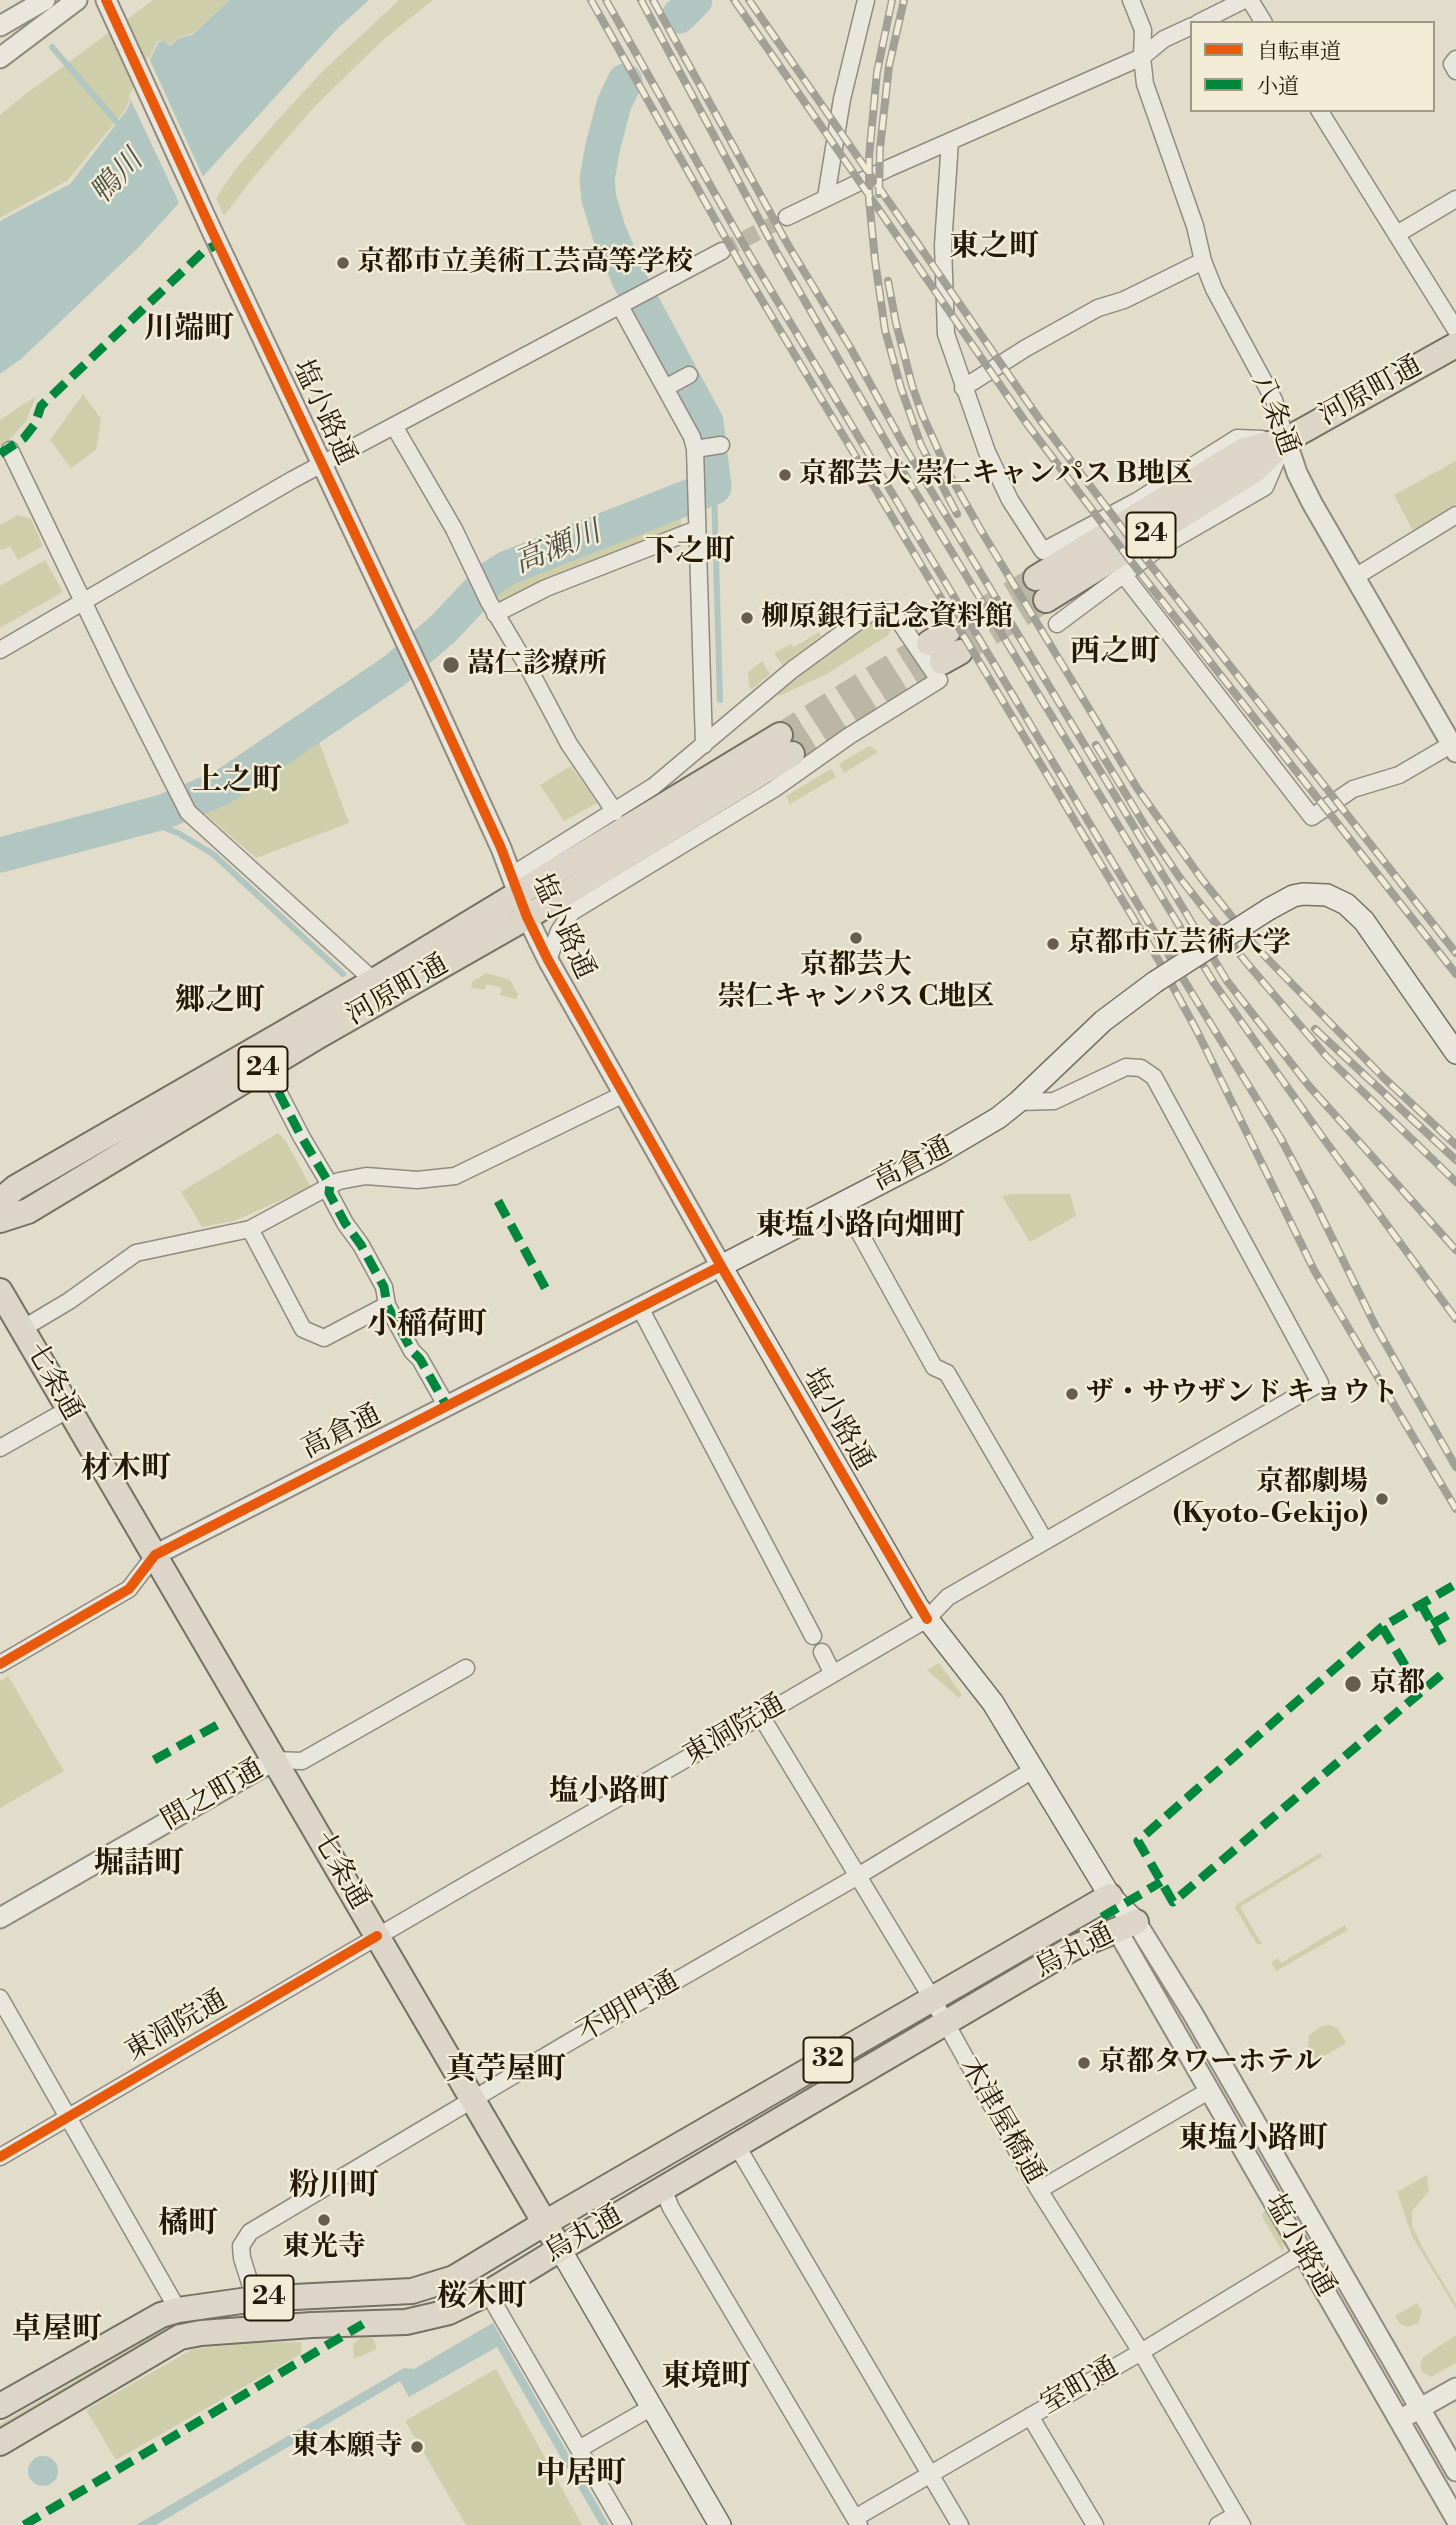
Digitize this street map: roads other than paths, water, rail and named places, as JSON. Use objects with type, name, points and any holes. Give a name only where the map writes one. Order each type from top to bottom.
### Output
[{"type":"main road","name":"河原町通","points":[[1041,589],[1244,450],[1286,440],[1456,345]]},
{"type":"main road","name":"河原町通","points":[[0,1201],[15,1188],[374,981],[515,884],[786,745],[527,917],[266,1068],[28,1211],[0,1220]]},
{"type":"main road","name":"高倉通","points":[[721,1265],[975,1133],[1018,1102],[1103,1021],[1155,982],[1283,900],[1303,894],[1327,895],[1346,904],[1364,921],[1456,1053]]},
{"type":"main road","name":"塩小路通","points":[[721,1265],[927,1619],[987,1695],[1126,1926]]},
{"type":"main road","name":"七条通","points":[[0,1291],[720,2525]]},
{"type":"main road","name":"烏丸通","points":[[0,2406],[161,2315],[178,2309],[255,2299],[412,2291],[454,2278],[1110,1896]]},
{"type":"main road","name":"烏丸通","points":[[0,2443],[180,2337],[312,2325],[406,2322],[449,2312],[488,2293],[1073,1948],[1126,1926]]},
{"type":"main road","points":[[178,2309],[201,2333]]},
{"type":"street","points":[[0,26],[45,0]]},
{"type":"street","points":[[0,58],[77,0]]},
{"type":"street","points":[[827,197],[842,99],[866,0]]},
{"type":"street","name":"八条通","points":[[1131,0],[1143,30],[1145,84],[1214,289],[1274,400],[1297,473],[1454,748]]},
{"type":"street","points":[[1202,21],[1244,0]]},
{"type":"street","points":[[1250,0],[1263,21]]},
{"type":"street","name":"塩小路通","points":[[107,2],[422,676],[515,884],[527,917],[548,960],[721,1265]]},
{"type":"street","points":[[787,217],[950,141],[1142,57],[1164,39],[1190,27]]},
{"type":"street","points":[[1456,59],[1452,64],[1456,71]]},
{"type":"street","points":[[1321,112],[1456,330]]},
{"type":"street","points":[[950,141],[943,245],[946,334],[986,452],[1010,500],[1043,551],[1137,501],[1237,438],[1286,440],[1265,487],[1159,548],[1057,624]]},
{"type":"street","points":[[1396,234],[1456,199]]},
{"type":"street","points":[[0,650],[323,464],[722,251]]},
{"type":"street","points":[[963,388],[1026,348],[1098,308],[1124,300],[1203,261]]},
{"type":"street","points":[[624,304],[692,437],[709,447],[696,477],[704,745]]},
{"type":"street","points":[[668,386],[689,375]]},
{"type":"street","points":[[394,426],[454,529],[475,578],[569,744],[615,812]]},
{"type":"street","points":[[10,450],[188,812],[374,981]]},
{"type":"street","points":[[1355,577],[1456,515]]},
{"type":"street","points":[[492,608],[697,529]]},
{"type":"street","points":[[1123,574],[1311,817],[1353,789],[1399,775],[1454,748]]},
{"type":"street","points":[[515,884],[654,786],[792,670],[867,614],[885,610],[897,618],[939,680],[849,736],[774,789],[572,912],[559,930],[548,960]]},
{"type":"street","name":"東洞院通","points":[[0,2157],[927,1619],[948,1597],[1320,1383],[1154,1077],[1141,1069],[1126,1067],[1054,1101],[1018,1102]]},
{"type":"street","points":[[266,1068],[330,1185],[329,1193],[345,1223],[361,1245],[384,1287],[387,1305],[446,1405]]},
{"type":"street","points":[[22,1329],[69,1300],[136,1252],[250,1229],[339,1181],[366,1176],[417,1180],[455,1176],[624,1094]]},
{"type":"street","points":[[842,1202],[934,1367],[947,1373],[1045,1541]]},
{"type":"street","points":[[250,1229],[303,1329],[324,1338],[387,1305]]},
{"type":"street","name":"高倉通","points":[[0,1664],[129,1589],[155,1555],[721,1265]]},
{"type":"street","points":[[639,1306],[813,1636]]},
{"type":"street","points":[[0,1448],[69,1409]]},
{"type":"street","points":[[821,1652],[832,1672]]},
{"type":"street","name":"間之町通","points":[[0,1918],[275,1760],[302,1761],[466,1668]]},
{"type":"street","name":"木津屋橋通","points":[[761,1716],[933,2000],[1039,2190],[1142,2352],[1239,2520]]},
{"type":"street","name":"不明門通","points":[[255,2299],[241,2246],[250,2232],[858,1876],[1033,1770]]},
{"type":"street","name":"塩小路通","points":[[1126,1926],[1210,2090],[1456,2519]]},
{"type":"street","name":"塩小路通","points":[[1126,1926],[1193,2014],[1456,2471]]},
{"type":"street","points":[[0,1998],[70,2116],[178,2309]]},
{"type":"street","points":[[1039,2190],[1210,2090]]},
{"type":"street","points":[[737,2146],[960,2525]]},
{"type":"street","points":[[663,2189],[671,2208],[857,2522]]},
{"type":"street","name":"室町通","points":[[857,2522],[1303,2253]]},
{"type":"street","points":[[488,2293],[623,2525]]},
{"type":"street","points":[[1398,2421],[1456,2388]]},
{"type":"street","points":[[579,2449],[652,2407]]},
{"type":"street","points":[[1030,2416],[1095,2525]]},
{"type":"street","points":[[1218,2525],[1239,2520]]},
{"type":"water","name":"鴨川","points":[[229,0],[369,0],[338,28],[139,247],[21,359],[0,374],[0,221],[70,184],[126,111],[158,43],[164,40],[170,46],[179,38],[192,35]]},
{"type":"water","points":[[493,2323],[609,2525],[600,2525],[497,2347],[409,2397],[400,2381],[156,2525],[136,2525],[404,2368],[414,2369]]},
{"type":"water","points":[[43,2456],[54,2460],[58,2471],[54,2482],[43,2486],[32,2482],[28,2471],[32,2460]]},
{"type":"waterway","name":"高瀬川","points":[[679,16],[695,0]]},
{"type":"waterway","points":[[52,47],[122,128]]},
{"type":"waterway","name":"高瀬川","points":[[0,855],[163,812],[223,787],[394,671],[443,629],[490,579],[507,568],[714,487],[706,422],[630,281],[609,232],[599,199],[597,179],[603,146],[614,104],[625,81]]},
{"type":"waterway","points":[[714,487],[720,700]]},
{"type":"waterway","points":[[129,821],[155,824],[178,833],[213,854],[343,974]]},
{"type":"tunnel","points":[[722,251],[787,217]]},
{"type":"tunnel","points":[[948,631],[1036,578]]},
{"type":"tunnel","points":[[960,652],[1046,600]]},
{"type":"tunnel","points":[[780,735],[929,643]]},
{"type":"tunnel","points":[[792,754],[942,662]]},
{"type":"railway","points":[[591,0],[742,267],[1159,961],[1197,1031],[1314,1270],[1456,1509]]},
{"type":"railway","points":[[606,0],[745,247],[1280,1137],[1376,1327],[1456,1467]]},
{"type":"railway","points":[[641,0],[776,251],[908,480],[1214,983],[1456,1319]]},
{"type":"railway","points":[[653,0],[788,245],[850,347],[906,449],[1227,981],[1309,1086],[1456,1250]]},
{"type":"railway","points":[[734,0],[1027,424],[1130,560],[1456,974]]},
{"type":"railway","points":[[749,0],[1040,420],[1456,953]]},
{"type":"railway","points":[[892,0],[877,72],[869,157],[869,199],[875,260],[885,330],[901,388],[921,445],[957,514]]},
{"type":"railway","points":[[879,194],[880,148],[889,66],[904,0]]},
{"type":"railway","points":[[888,281],[912,385],[949,474],[1137,788],[1201,878],[1256,947],[1384,1078],[1456,1145]]},
{"type":"railway","points":[[1096,745],[1180,878],[1246,962],[1327,1057],[1456,1182]]},
{"type":"railway","points":[[1315,1029],[1456,1160]]},
{"type":"place","name":"京都市立美術工芸高等学校","points":[[343,263]]},
{"type":"place","name":"京都芸大 崇仁キャンパス B地区","points":[[785,475]]},
{"type":"place","name":"柳原銀行記念資料館","points":[[747,618]]},
{"type":"place","name":"嵩仁診療所","points":[[451,665]]},
{"type":"place","name":"京都芸大 崇仁キャンパス C地区","points":[[856,938]]},
{"type":"place","name":"京都市立芸術大学","points":[[1053,944]]},
{"type":"place","name":"ザ・サウザンド キョウト","points":[[1072,1394]]},
{"type":"place","name":"京都劇場 (Kyoto-Gekijo)","points":[[1382,1499]]},
{"type":"place","name":"京都","points":[[1353,1684]]},
{"type":"place","name":"京都タワーホテル","points":[[1084,2063]]},
{"type":"place","name":"東光寺","points":[[324,2220]]},
{"type":"place","name":"東本願寺","points":[[417,2447]]},
{"type":"district","name":"東之町","points":[[994,248]]},
{"type":"district","name":"川端町","points":[[189,330]]},
{"type":"district","name":"下之町","points":[[690,553]]},
{"type":"district","name":"西之町","points":[[1115,653]]},
{"type":"district","name":"上之町","points":[[237,782]]},
{"type":"district","name":"郷之町","points":[[220,1002]]},
{"type":"district","name":"東塩小路向畑町","points":[[860,1227]]},
{"type":"district","name":"小稲荷町","points":[[427,1326]]},
{"type":"district","name":"材木町","points":[[126,1470]]},
{"type":"district","name":"塩小路町","points":[[609,1793]]},
{"type":"district","name":"堀詰町","points":[[139,1865]]},
{"type":"district","name":"真苧屋町","points":[[506,2071]]},
{"type":"district","name":"東塩小路町","points":[[1253,2140]]},
{"type":"district","name":"粉川町","points":[[334,2187]]},
{"type":"district","name":"橘町","points":[[188,2225]]},
{"type":"district","name":"桜木町","points":[[482,2298]]},
{"type":"district","name":"卓屋町","points":[[57,2331]]},
{"type":"district","name":"東境町","points":[[706,2378]]},
{"type":"district","name":"中居町","points":[[581,2475]]}]
